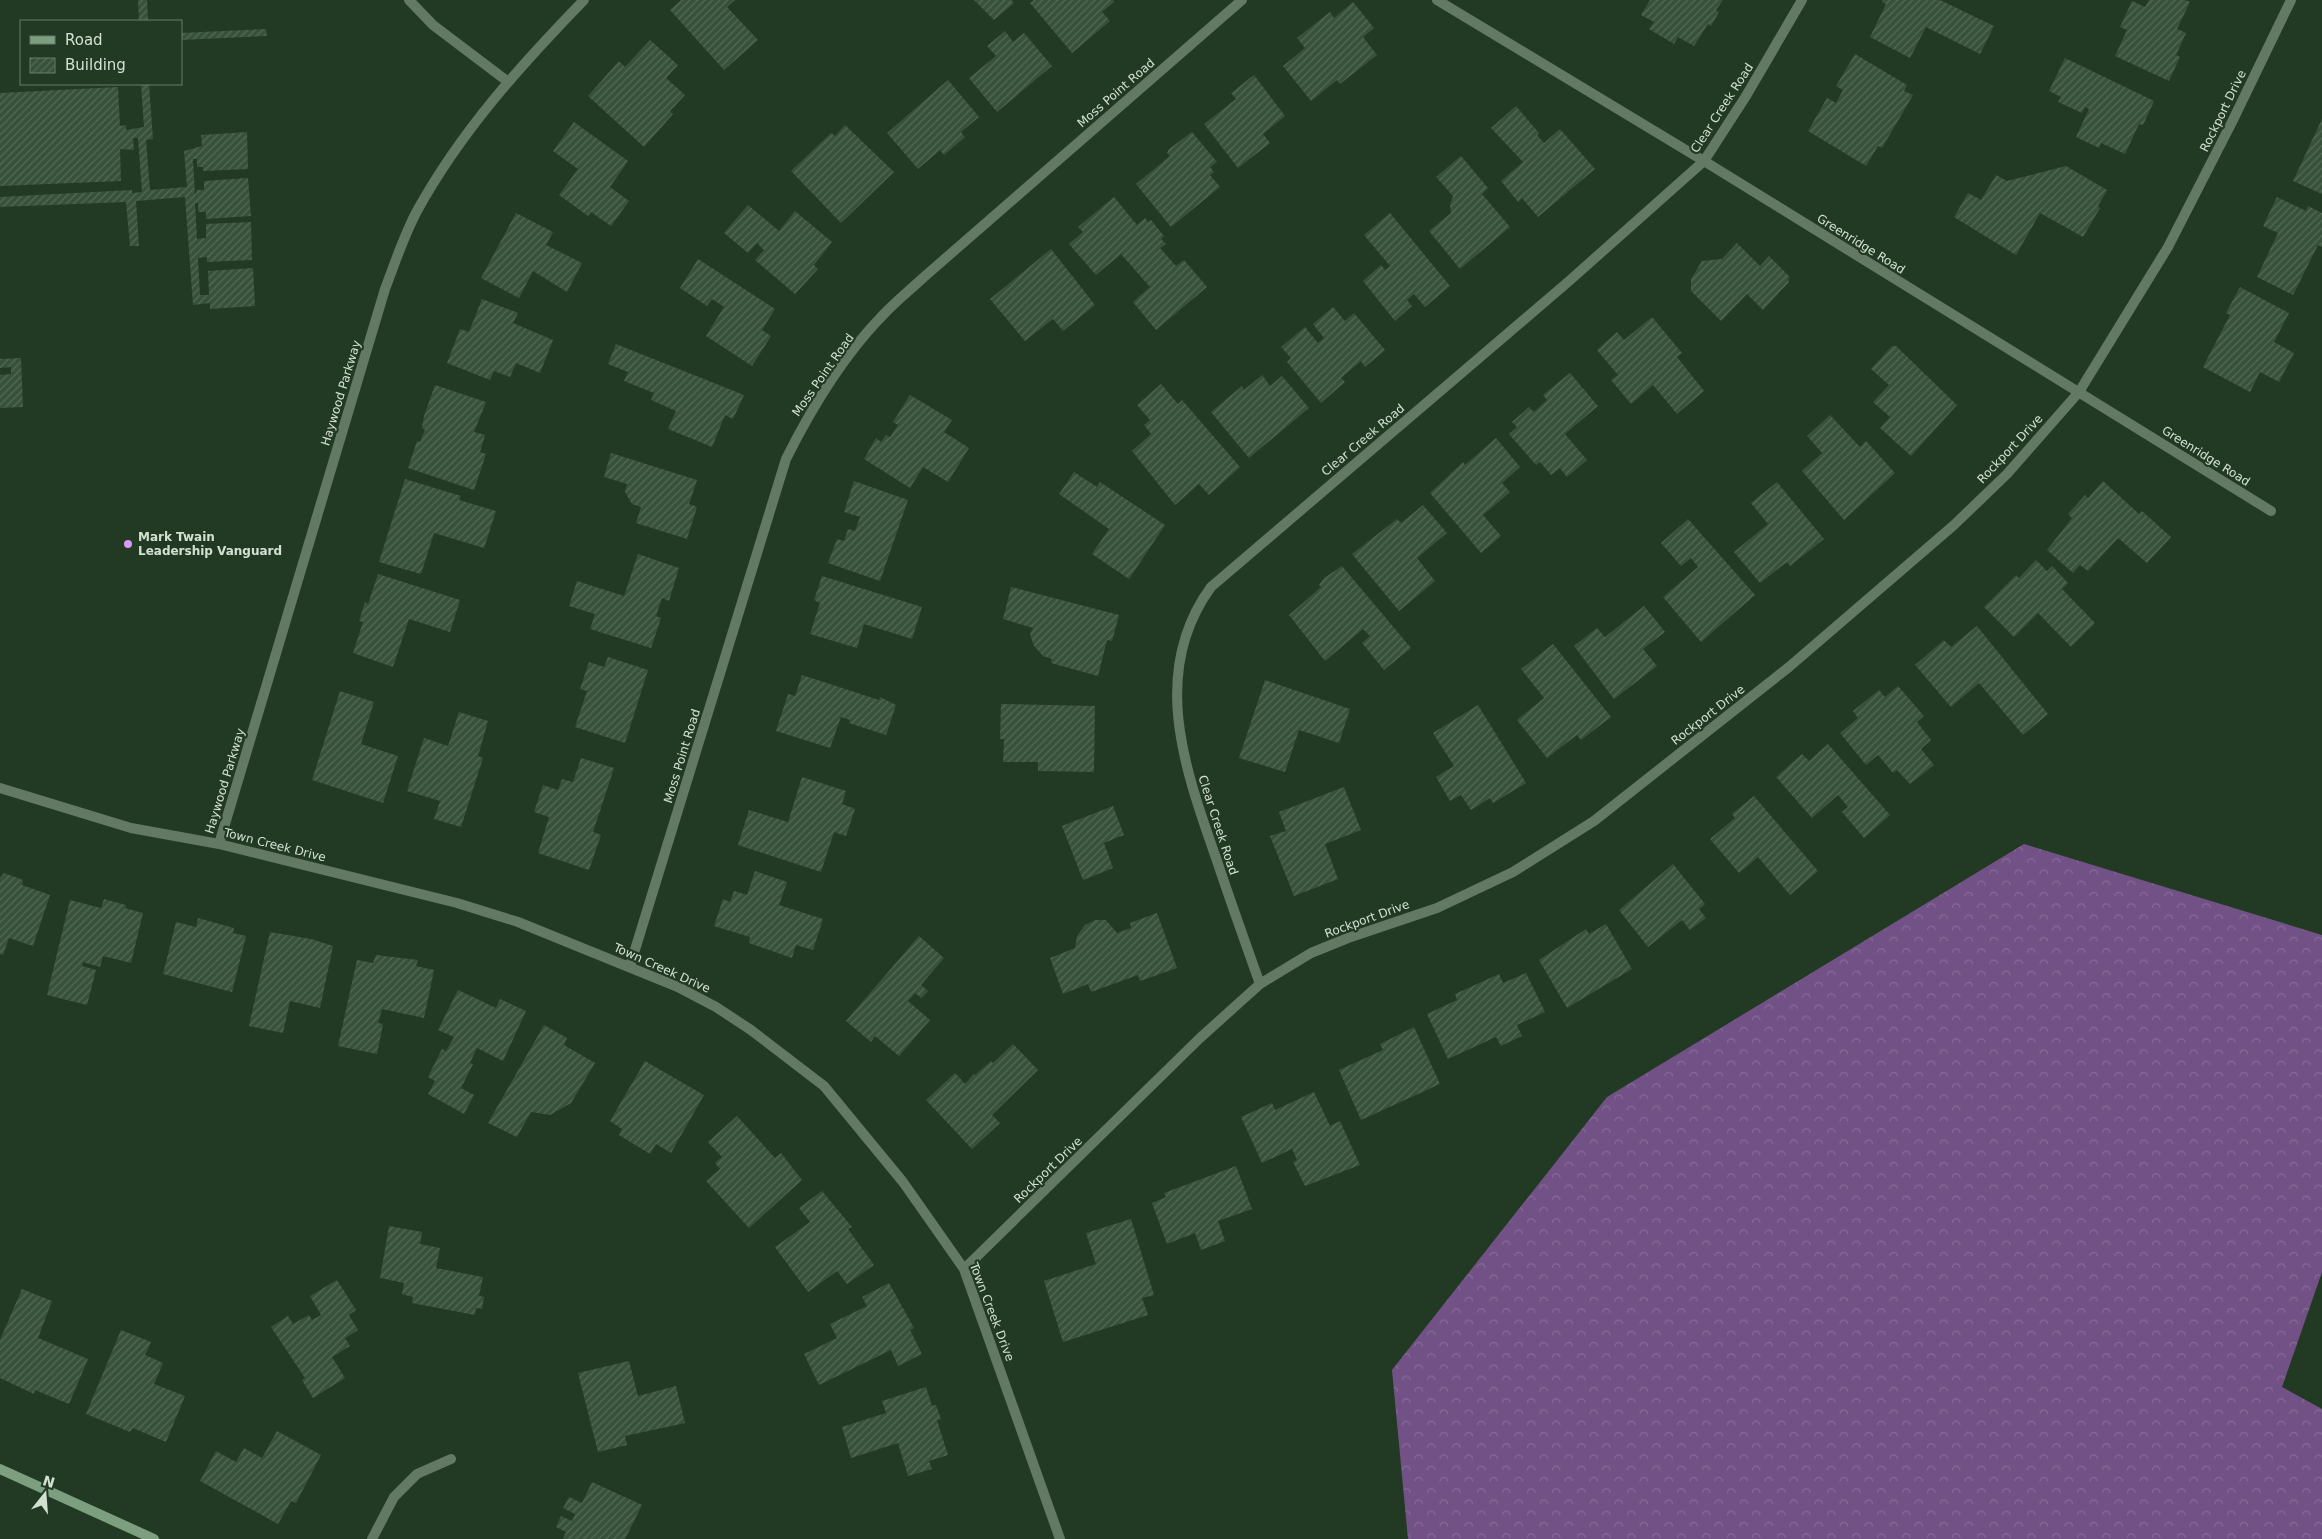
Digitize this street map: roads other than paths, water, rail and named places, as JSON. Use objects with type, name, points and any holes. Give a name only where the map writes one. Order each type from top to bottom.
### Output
[{"type":"street","points":[[409,0],[433,25],[507,81]]},
{"type":"street","name":"Haywood Parkway","points":[[219,844],[385,289],[416,213],[453,151],[507,81],[584,0]]},
{"type":"street","name":"Moss Point Road","points":[[630,966],[786,459],[807,418],[845,363],[881,317],[924,277],[1242,0]]},
{"type":"street","name":"Greenridge Road","points":[[1438,0],[1704,161],[2271,511]]},
{"type":"street","name":"Clear Creek Road","points":[[1260,984],[1190,785],[1178,725],[1176,686],[1178,658],[1196,607],[1210,587],[1568,282],[1704,161],[1746,96],[1802,0]]},
{"type":"street","name":"Rockport Drive","points":[[964,1269],[1200,1038],[1260,984],[1312,953],[1348,938],[1437,908],[1513,872],[1594,821],[1789,667],[1954,525],[2007,474],[2079,392],[2168,247],[2232,122],[2291,0]]},
{"type":"street","name":"Town Creek Drive","points":[[0,788],[131,828],[219,844],[457,903],[518,922],[678,987],[716,1007],[751,1030],[824,1086],[903,1182],[964,1269],[1060,1539]]},
{"type":"street","points":[[372,1539],[394,1497],[417,1474],[451,1459]]},
{"type":"street","points":[[0,1469],[154,1539]]},
{"type":"place","name":"Mark Twain Leadership Vanguard","points":[[128,544]]}]
